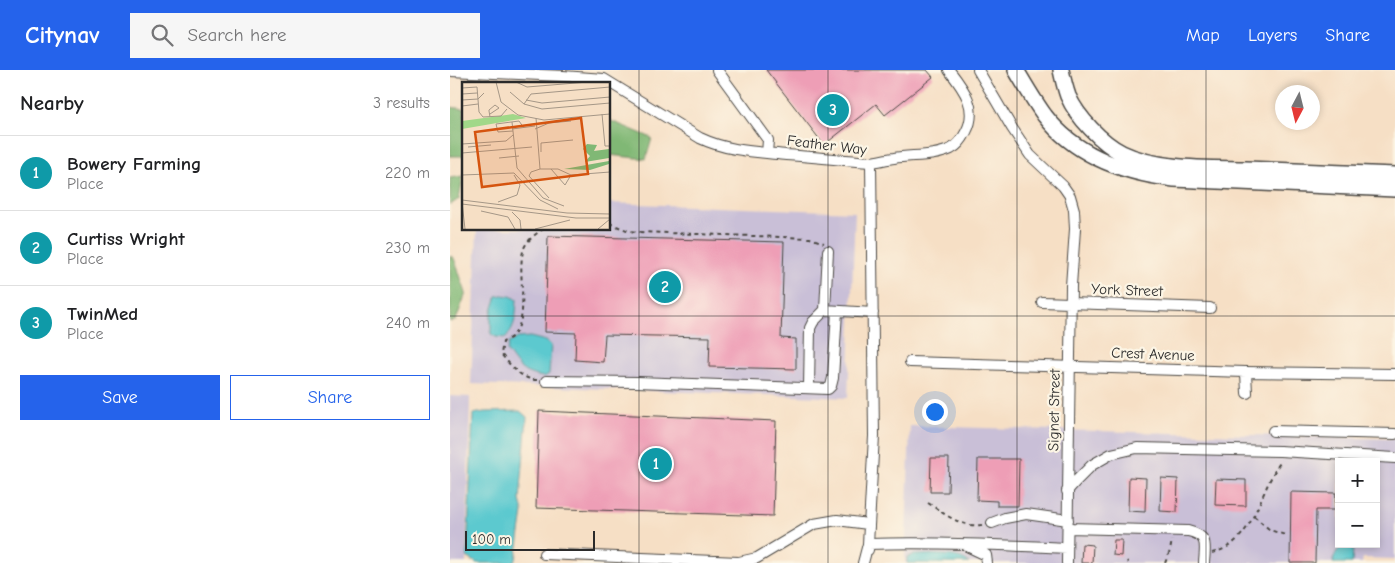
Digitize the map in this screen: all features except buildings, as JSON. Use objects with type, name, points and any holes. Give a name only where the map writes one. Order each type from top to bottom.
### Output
[{"type":"highway","points":[[1016,70],[1046,118],[1070,141],[1100,159],[1126,170],[1154,177],[1174,179],[1395,189]]},
{"type":"highway","points":[[1061,70],[1068,96],[1085,122],[1121,153],[1135,158],[1168,165],[1204,168],[1395,175]]},
{"type":"street","name":"Feather Way","points":[[450,70],[563,76],[605,75],[700,138],[713,144],[726,148],[767,153],[871,162],[874,436],[867,563]]},
{"type":"street","points":[[717,70],[768,140],[767,153]]},
{"type":"street","points":[[871,162],[936,154],[953,149],[963,138],[970,126],[972,111],[969,100],[962,88],[948,70]]},
{"type":"street","name":"Signet Street","points":[[978,70],[1030,155],[1062,186],[1070,196],[1074,210],[1075,229],[1070,304],[1067,563]]},
{"type":"street","points":[[809,388],[810,328],[813,322],[825,310],[828,251]]},
{"type":"street","name":"York Street","points":[[1042,302],[1210,308]]},
{"type":"street","points":[[825,310],[873,314]]},
{"type":"street","points":[[546,381],[636,382],[828,389],[832,383],[837,311]]},
{"type":"street","name":"Crest Avenue","points":[[910,362],[1246,372],[1395,374]]},
{"type":"street","points":[[1246,372],[1247,393]]},
{"type":"street","points":[[1273,431],[1395,434]]},
{"type":"street","points":[[1068,491],[1092,465],[1111,454],[1137,448],[1290,452],[1395,458]]},
{"type":"street","points":[[992,522],[1026,514],[1068,521],[1188,531],[1198,534],[1203,538],[1204,558]]},
{"type":"street","points":[[544,554],[739,562],[757,558],[814,524],[837,520],[868,524]]},
{"type":"street","points":[[959,543],[986,555],[987,563]]},
{"type":"street","points":[[868,544],[959,543],[1067,548]]},
{"type":"street","name":"Feather Way","points":[[863,563],[868,544]]},
{"type":"path","points":[[610,223],[629,231],[639,232],[810,238],[827,244],[828,251]]},
{"type":"path","points":[[542,230],[529,240],[524,249],[520,324],[515,334],[503,342],[501,354],[519,373],[532,380],[546,381]]},
{"type":"path","points":[[1204,558],[1228,547],[1240,538],[1254,516],[1278,465],[1290,452]]},
{"type":"path","points":[[928,503],[957,522],[966,525],[980,526],[992,522]]},
{"type":"path","points":[[1254,516],[1270,530],[1285,536]]},
{"type":"path","points":[[1165,563],[1170,551],[1173,530]]},
{"type":"shaded area","points":[[610,203],[855,212],[848,398],[471,384],[477,230],[610,230]]},
{"type":"shaded area","points":[[450,396],[470,397],[466,563],[450,563]]},
{"type":"shaded area","points":[[910,426],[1395,439],[1395,559],[1363,558],[1362,563],[905,563]]},
{"type":"green space","points":[[450,107],[462,109],[462,156],[450,156]]},
{"type":"green space","points":[[610,120],[652,138],[646,159],[610,155]]},
{"type":"green space","points":[[462,176],[459,199],[450,205],[450,178]]},
{"type":"green space","points":[[450,256],[454,258],[466,293],[456,320],[450,322]]},
{"type":"water","points":[[502,295],[517,299],[514,324],[506,338],[496,337],[491,334],[491,314],[497,296]]},
{"type":"water","points":[[530,337],[546,341],[551,345],[549,374],[544,377],[526,372],[507,351],[509,343],[518,338]]},
{"type":"water","points":[[520,411],[527,417],[520,500],[523,512],[516,560],[512,563],[477,563],[467,557],[473,414]]},
{"type":"water","points":[[1340,548],[1353,549],[1352,563],[1333,563]]},
{"type":"water","points":[[913,555],[958,557],[965,559],[969,563],[907,563],[907,558]]},
{"type":"place","name":"TwinMed","points":[[833,110]]},
{"type":"place","name":"Curtiss Wright","points":[[665,287]]},
{"type":"place","name":"Bowery Farming","points":[[656,464]]}]
